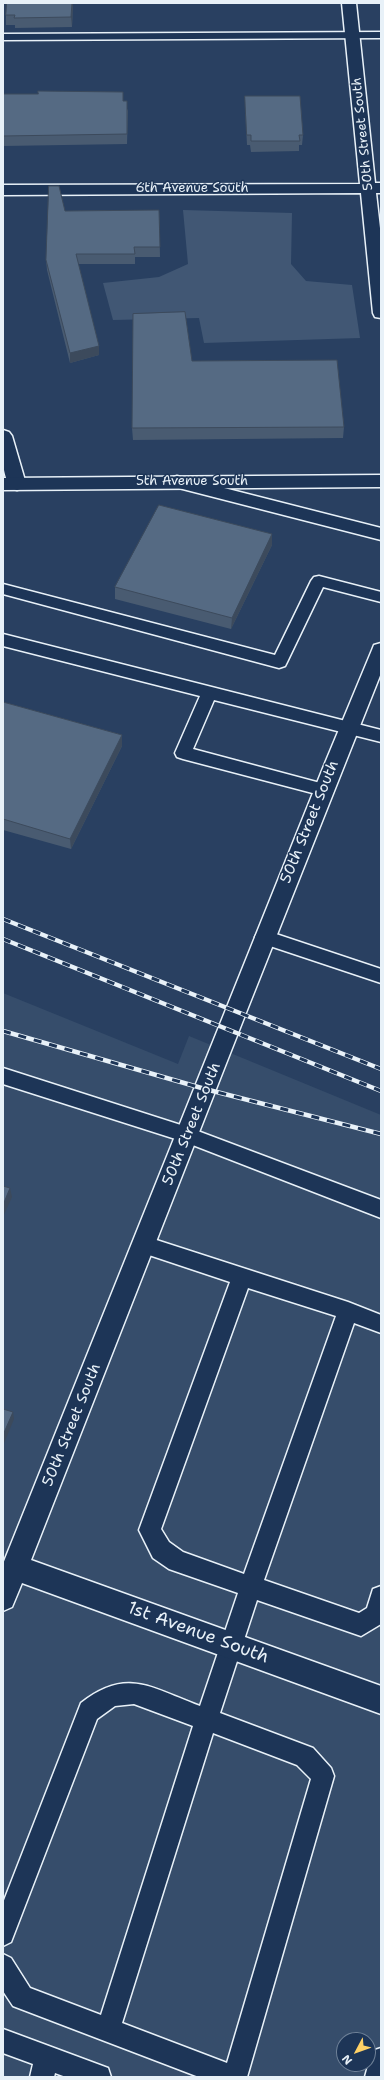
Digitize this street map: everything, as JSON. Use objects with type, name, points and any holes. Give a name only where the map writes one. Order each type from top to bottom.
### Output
[{"type":"street","name":"50th Street South","points":[[349,3],[352,35],[375,188],[381,313]]},
{"type":"street","name":"6th Avenue South","points":[[3,190],[375,188]]},
{"type":"street","points":[[3,436],[10,484]]},
{"type":"street","name":"5th Avenue South","points":[[10,484],[381,481]]},
{"type":"street","points":[[177,482],[381,534]]},
{"type":"street","name":"50th Street South","points":[[3,1598],[144,1245],[264,937],[381,650]]},
{"type":"street","name":"1st Avenue South","points":[[15,1567],[381,1700]]},
{"type":"lane","points":[[3,37],[381,35]]},
{"type":"lane","points":[[3,589],[279,662],[319,581],[381,597]]},
{"type":"lane","points":[[3,640],[381,736]]},
{"type":"lane","points":[[209,693],[183,753],[324,790]]},
{"type":"lane","points":[[264,937],[381,976]]},
{"type":"lane","points":[[3,1076],[187,1135],[381,1209]]},
{"type":"lane","points":[[144,1245],[348,1311],[381,1324]]},
{"type":"lane","points":[[242,1277],[150,1530],[161,1550],[177,1561],[361,1625],[378,1606]]},
{"type":"lane","points":[[108,2030],[230,1645],[348,1311]]},
{"type":"lane","points":[[3,1934],[89,1711],[103,1700],[118,1693],[134,1693],[305,1756],[324,1776],[235,2077]]},
{"type":"lane","points":[[3,1966],[10,1980],[22,1997],[231,2077]]},
{"type":"lane","points":[[3,2041],[44,2067],[98,2077]]},
{"type":"lane","points":[[377,2077],[381,2060]]},
{"type":"shaded area","points":[[183,210],[292,213],[291,264],[306,281],[352,285],[360,338],[204,343],[199,318],[113,320],[103,283],[159,277],[188,264]]},
{"type":"shaded area","points":[[3,993],[178,1064],[189,1036],[381,1115],[381,2077],[3,2077]]},
{"type":"building","points":[[7,3],[72,3],[71,17],[14,18],[15,15],[6,15]]},
{"type":"building","points":[[38,91],[123,92],[123,101],[127,101],[127,134],[3,136],[3,94],[38,94]]},
{"type":"building","points":[[245,96],[300,96],[303,135],[299,135],[300,141],[251,141],[251,135],[247,135]]},
{"type":"building","points":[[49,186],[59,186],[65,211],[159,210],[160,247],[134,247],[135,254],[76,254],[99,346],[70,353],[46,260]]},
{"type":"building","points":[[185,312],[192,361],[337,360],[344,427],[132,428],[133,314]]},
{"type":"building","points":[[159,505],[272,534],[232,618],[115,587]]},
{"type":"building","points":[[3,702],[122,735],[70,839],[3,819]]},
{"type":"building","points":[[3,1186],[10,1188],[3,1205]]},
{"type":"building","points":[[3,1409],[13,1412],[3,1435]]},
{"type":"railway","points":[[3,919],[381,1069]]},
{"type":"railway","points":[[3,939],[381,1091]]},
{"type":"railway","points":[[3,1031],[205,1089],[381,1134]]}]
